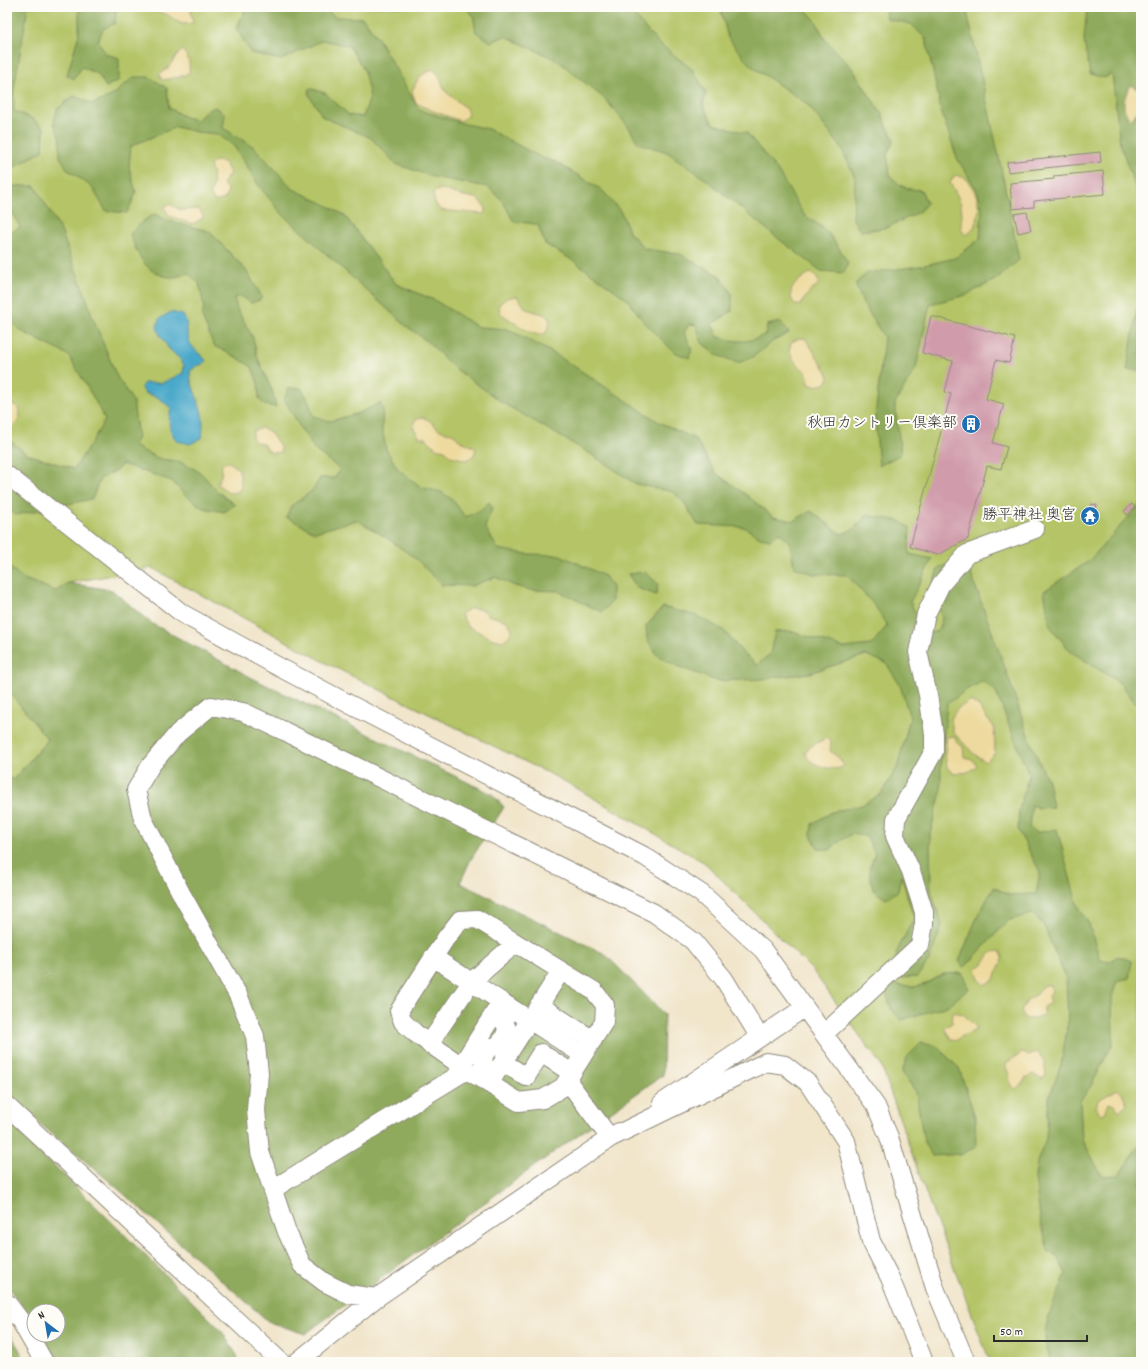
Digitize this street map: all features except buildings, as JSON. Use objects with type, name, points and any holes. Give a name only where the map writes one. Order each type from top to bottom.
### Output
[{"type":"street","points":[[7,475],[183,614],[349,704],[644,856],[702,894],[763,950],[876,1106],[886,1130],[935,1288],[966,1362]]},
{"type":"street","points":[[824,1034],[920,946],[924,924],[924,912],[911,871],[895,836],[896,819],[934,751],[934,734],[928,695],[918,652],[926,614],[941,584],[967,554],[1035,529]]},
{"type":"street","points":[[376,1298],[348,1294],[324,1282],[302,1265],[287,1232],[260,1152],[256,1110],[259,1073],[255,1036],[238,995],[182,895],[143,819],[136,790],[151,765],[178,732],[211,706],[243,712],[284,731],[654,913],[693,940],[724,979],[759,1036]]},
{"type":"street","points":[[498,1008],[507,1029],[504,1038],[498,1045],[490,1048],[485,1053],[483,1060],[486,1070],[495,1074],[519,1102],[543,1099],[563,1087],[569,1077],[583,1055],[593,1040],[604,1022],[605,1005],[594,991],[477,919],[460,920],[433,957],[399,1011],[403,1022],[415,1033],[464,1068],[495,1074],[526,1077],[541,1053],[569,1077],[610,1138]]},
{"type":"street","points":[[429,1044],[471,982],[516,943]]},
{"type":"street","points":[[433,957],[471,982],[498,1008],[529,1020],[583,1055]]},
{"type":"street","points":[[495,1074],[561,971]]},
{"type":"street","points":[[539,1005],[567,1014],[593,1040]]},
{"type":"street","points":[[273,1189],[464,1068],[498,1008]]},
{"type":"street","points":[[297,1362],[376,1298],[759,1036],[804,1008]]},
{"type":"street","points":[[610,1138],[766,1062],[785,1065],[808,1083],[846,1142],[871,1241],[890,1278],[924,1362]]},
{"type":"street","points":[[7,1106],[281,1362]]},
{"type":"street","points":[[7,1303],[20,1320],[44,1362]]},
{"type":"green space","name":"秋田カントリー倶楽部","points":[[7,7],[1136,7],[1141,20],[1141,1362],[990,1362],[926,1194],[881,1065],[813,971],[705,863],[566,782],[328,664],[152,568],[68,583],[98,681],[13,780],[7,776]]},
{"type":"green space","points":[[7,7],[28,7],[14,88],[14,111],[33,119],[44,128],[43,151],[7,171]]},
{"type":"green space","points":[[79,7],[121,7],[116,11],[115,23],[103,29],[98,41],[106,54],[119,58],[119,80],[106,87],[98,74],[82,67],[74,79],[67,75],[79,34]]},
{"type":"green space","points":[[247,7],[321,7],[336,17],[363,18],[379,40],[419,110],[465,124],[488,129],[542,158],[556,162],[602,190],[621,212],[630,233],[645,249],[680,254],[720,276],[732,294],[732,311],[712,324],[718,337],[737,341],[748,341],[766,334],[767,325],[781,322],[789,333],[773,341],[753,357],[738,363],[717,355],[702,343],[696,325],[689,324],[684,333],[692,348],[689,358],[674,352],[644,322],[627,299],[574,261],[545,244],[538,225],[514,222],[502,200],[488,187],[433,177],[396,164],[371,138],[323,117],[309,95],[309,88],[325,93],[349,115],[363,117],[370,97],[364,70],[349,46],[323,40],[281,60],[251,53],[236,28]]},
{"type":"green space","points":[[464,7],[627,7],[656,41],[692,69],[706,92],[703,105],[713,124],[747,133],[777,170],[804,215],[826,230],[837,245],[848,263],[844,273],[821,271],[775,236],[708,181],[667,152],[638,143],[630,129],[606,100],[557,60],[505,36],[491,42],[476,32],[473,15]]},
{"type":"green space","points":[[720,7],[803,7],[816,21],[824,38],[852,68],[881,113],[894,140],[887,154],[890,176],[899,184],[909,189],[921,190],[927,203],[919,212],[886,228],[860,231],[853,219],[855,178],[841,147],[807,104],[750,65],[728,38]]},
{"type":"green space","points":[[892,7],[966,7],[1000,162],[1019,260],[995,280],[966,295],[930,304],[916,368],[895,403],[901,454],[879,466],[875,418],[884,337],[864,305],[855,284],[867,273],[920,266],[955,258],[980,239],[982,209],[978,192],[957,158],[942,114],[926,39],[911,24],[887,19],[885,11]]},
{"type":"green space","points":[[1087,7],[1141,7],[1141,203],[1120,144],[1112,74],[1104,78],[1090,74],[1084,41]]},
{"type":"green space","points":[[134,77],[149,77],[167,88],[169,108],[185,117],[197,120],[206,111],[215,107],[225,114],[223,128],[254,147],[293,189],[325,204],[345,216],[396,284],[434,300],[478,327],[508,329],[555,354],[659,422],[695,439],[716,473],[773,517],[793,521],[811,511],[841,534],[854,529],[867,515],[900,521],[910,528],[909,554],[932,559],[910,602],[926,634],[938,631],[942,618],[931,589],[938,569],[955,561],[970,571],[1030,741],[1048,781],[1053,807],[1039,808],[1032,805],[1029,827],[1036,833],[1057,829],[1077,904],[1089,924],[1100,960],[1109,962],[1118,956],[1132,961],[1129,978],[1117,981],[1112,997],[1113,1043],[1091,1086],[1080,1101],[1082,1139],[1102,1176],[1119,1175],[1141,1142],[1141,1362],[1051,1362],[1046,1343],[1045,1331],[1047,1323],[1066,1274],[1058,1258],[1048,1251],[1040,1218],[1035,1178],[1037,1162],[1046,1139],[1049,1097],[1061,1065],[1068,1022],[1066,979],[1043,924],[1032,914],[1009,920],[964,968],[959,961],[978,915],[994,887],[1009,895],[1036,894],[1040,872],[1018,830],[1019,810],[1029,775],[995,690],[983,681],[966,690],[947,704],[941,759],[941,792],[930,834],[931,891],[942,925],[929,961],[917,977],[900,978],[896,953],[914,918],[901,875],[898,891],[886,899],[873,890],[869,870],[875,854],[867,837],[853,833],[837,843],[830,850],[818,848],[811,835],[812,824],[832,812],[862,805],[881,794],[897,768],[910,718],[900,685],[886,663],[866,655],[810,673],[763,679],[717,681],[677,666],[657,655],[647,639],[646,626],[663,607],[697,616],[723,630],[743,653],[757,665],[770,654],[775,632],[790,631],[844,648],[871,645],[887,626],[875,606],[847,575],[814,574],[794,567],[790,542],[780,533],[770,539],[760,537],[744,527],[698,525],[683,501],[673,492],[636,484],[589,453],[503,403],[453,367],[428,342],[405,325],[282,214],[259,186],[234,146],[218,134],[197,132],[176,127],[131,146],[129,167],[136,193],[127,213],[106,211],[92,187],[68,170],[60,157],[60,138],[54,123],[57,109],[74,96],[93,104],[113,95]]},
{"type":"green space","points":[[14,186],[35,186],[61,231],[92,316],[117,377],[133,401],[138,438],[133,446],[160,459],[178,461],[200,472],[217,491],[235,505],[224,512],[203,508],[184,494],[172,481],[122,464],[117,470],[100,479],[92,499],[16,515],[7,509],[7,438],[27,454],[74,469],[105,420],[68,355],[21,331],[7,317],[7,235],[20,227],[7,205],[7,201]]},
{"type":"green space","points":[[154,214],[169,221],[209,231],[246,270],[262,297],[260,300],[251,303],[241,296],[234,298],[237,309],[253,338],[257,356],[273,393],[276,407],[264,405],[259,398],[258,383],[252,367],[214,346],[202,317],[204,306],[199,283],[188,273],[169,277],[154,272],[139,256],[130,234],[142,222]]},
{"type":"green space","points":[[1141,287],[1141,370],[1127,370]]},
{"type":"green space","points":[[289,388],[301,388],[308,399],[313,416],[330,421],[359,413],[380,403],[383,409],[382,428],[386,449],[398,469],[421,487],[441,492],[453,500],[465,517],[479,511],[489,502],[492,508],[485,527],[498,549],[527,554],[560,555],[605,576],[612,587],[612,602],[602,612],[558,591],[530,590],[515,586],[495,577],[472,586],[442,585],[416,559],[384,536],[357,520],[315,532],[286,517],[291,506],[313,490],[320,478],[335,478],[340,469],[316,451],[301,429],[284,399]]},
{"type":"green space","points":[[1141,503],[1141,710],[1120,683],[1070,651],[1050,626],[1044,591],[1089,561]]},
{"type":"green space","points":[[7,565],[24,579],[56,591],[68,583],[112,590],[151,623],[256,680],[492,794],[504,807],[470,861],[460,883],[605,954],[664,1014],[663,1075],[558,1149],[305,1334],[269,1322],[108,1180],[7,1097],[7,776],[13,780],[48,740],[7,689]]},
{"type":"green space","points":[[645,572],[658,584],[656,595],[637,588],[628,574]]},
{"type":"green space","points":[[962,973],[969,989],[947,1006],[901,1020],[891,1009],[886,993],[894,984],[914,987],[926,984],[943,974]]},
{"type":"green space","points":[[921,1043],[936,1046],[959,1068],[975,1117],[976,1147],[962,1154],[932,1156],[924,1143],[916,1092],[902,1072],[907,1057]]},
{"type":"green space","points":[[7,1119],[221,1330],[238,1357],[237,1362],[55,1362],[44,1343],[66,1343],[66,1303],[26,1303],[26,1312],[7,1286]]},
{"type":"green space","points":[[7,1327],[26,1362],[7,1362]]},
{"type":"sand","points":[[150,7],[190,7],[193,23],[182,24],[166,14],[157,12]]},
{"type":"sand","points":[[182,50],[188,61],[189,73],[179,77],[162,80],[159,74],[167,69]]},
{"type":"sand","points":[[432,69],[439,75],[445,91],[466,108],[468,115],[461,121],[416,103],[412,91],[419,77]]},
{"type":"sand","points":[[1130,85],[1138,89],[1141,106],[1131,120],[1124,107],[1126,95]]},
{"type":"sand","points":[[215,161],[224,162],[230,173],[223,184],[228,190],[226,198],[219,201],[214,201],[210,194],[213,187],[213,180],[210,166]]},
{"type":"sand","points":[[955,175],[966,178],[978,200],[978,217],[976,223],[966,235],[961,229],[961,205],[950,183]]},
{"type":"sand","points":[[441,189],[463,196],[477,198],[486,208],[484,214],[440,210],[435,203],[433,193]]},
{"type":"sand","points":[[170,204],[180,210],[199,209],[204,217],[193,224],[169,216],[164,207]]},
{"type":"sand","points":[[810,273],[815,275],[819,282],[816,287],[809,292],[800,305],[795,305],[792,300],[791,290],[801,279]]},
{"type":"sand","points":[[517,296],[526,309],[546,315],[550,321],[546,333],[538,335],[526,330],[500,313],[499,304],[507,298]]},
{"type":"sand","points":[[805,338],[827,372],[829,378],[825,384],[814,386],[809,384],[806,373],[795,362],[789,351],[791,343],[797,339]]},
{"type":"sand","points":[[7,403],[17,406],[20,415],[17,423],[10,431],[7,430]]},
{"type":"sand","points":[[422,417],[430,421],[438,429],[453,433],[459,440],[476,448],[474,455],[467,460],[450,456],[445,450],[436,448],[426,438],[420,438],[413,427],[415,420]]},
{"type":"sand","points":[[262,428],[269,431],[280,446],[281,452],[271,453],[263,444],[256,442],[252,438],[253,431]]},
{"type":"sand","points":[[229,462],[239,469],[241,486],[238,492],[230,493],[217,484],[221,476],[222,463]]},
{"type":"sand","points":[[471,608],[483,610],[488,615],[507,621],[512,629],[510,635],[503,641],[493,639],[467,626],[461,614]]},
{"type":"sand","points":[[970,701],[979,706],[994,727],[995,753],[986,762],[974,754],[953,732],[951,719],[957,709]]},
{"type":"sand","points":[[954,736],[957,743],[963,747],[964,757],[972,759],[977,766],[968,772],[953,774],[947,767],[945,753],[947,737]]},
{"type":"sand","points":[[826,738],[831,742],[830,751],[840,759],[844,766],[841,768],[832,769],[818,765],[808,759],[805,753],[811,746]]},
{"type":"sand","points":[[996,951],[1000,951],[1003,957],[994,980],[984,985],[979,980],[976,968],[983,964],[989,955]]},
{"type":"sand","points":[[1043,985],[1050,985],[1052,991],[1048,997],[1050,1003],[1043,1007],[1044,1014],[1042,1016],[1026,1019],[1021,1012],[1027,1000],[1036,995]]},
{"type":"sand","points":[[953,1012],[965,1015],[977,1029],[956,1041],[951,1039],[944,1028],[952,1023]]},
{"type":"sand","points":[[1038,1052],[1044,1061],[1046,1075],[1042,1079],[1032,1074],[1029,1077],[1026,1077],[1023,1083],[1016,1089],[1011,1086],[1006,1063],[1022,1053],[1028,1055]]},
{"type":"sand","points":[[1118,1089],[1123,1095],[1127,1104],[1119,1111],[1115,1105],[1109,1103],[1105,1113],[1100,1114],[1096,1108],[1098,1100]]},
{"type":"water","points":[[171,312],[183,315],[186,320],[189,341],[195,350],[206,360],[203,364],[190,371],[192,385],[201,411],[203,422],[202,438],[190,444],[177,441],[172,433],[169,422],[171,408],[159,398],[145,393],[141,387],[144,383],[162,383],[183,373],[184,365],[169,349],[157,327],[159,319]]},
{"type":"place","name":"秋田カントリー倶楽部","points":[[971,424]]},
{"type":"place","name":"勝平神社 奥宮","points":[[1090,516]]}]
